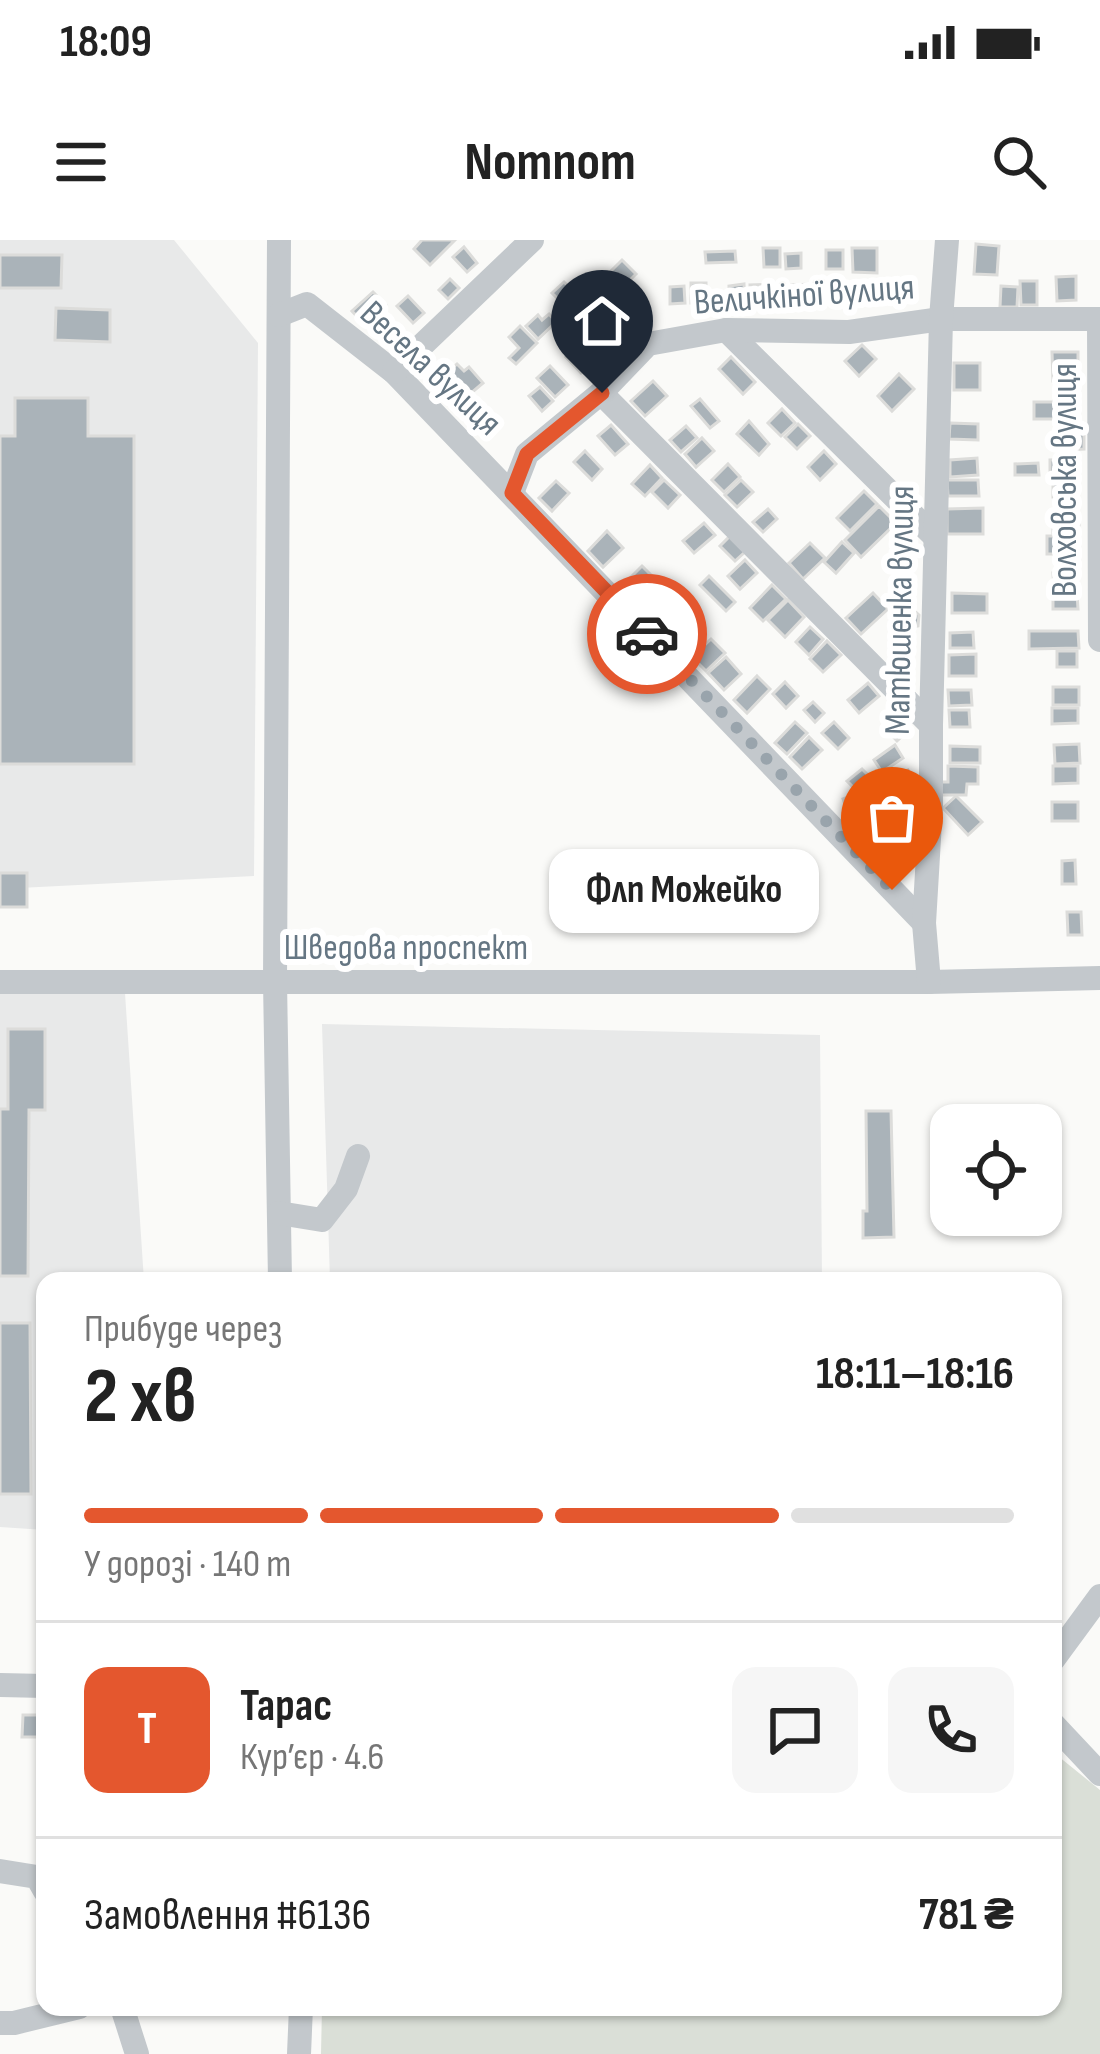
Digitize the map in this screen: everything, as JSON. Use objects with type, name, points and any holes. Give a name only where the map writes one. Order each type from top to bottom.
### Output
[{"type":"street","points":[[280,240],[275,981],[280,1272]]},
{"type":"street","points":[[394,372],[532,240]]},
{"type":"street","name":"Матюшенка вулиця","points":[[929,982],[924,923],[947,240]]},
{"type":"street","name":"Весела вулиця","points":[[279,315],[307,304],[394,372],[924,923]]},
{"type":"street","name":"Величкіної вулиця","points":[[512,493],[527,454],[602,393],[648,344],[726,330],[849,332],[941,319],[1099,319]]},
{"type":"street","name":"Волховська вулиця","points":[[1099,319],[1100,640]]},
{"type":"street","points":[[726,330],[935,537]]},
{"type":"street","points":[[602,393],[931,724]]},
{"type":"street","points":[[480,459],[527,454]]},
{"type":"street","name":"Шведова проспект","points":[[0,982],[1100,978]]},
{"type":"street","points":[[279,1213],[322,1220],[346,1190],[358,1156]]},
{"type":"street","points":[[1062,1648],[1100,1596]]},
{"type":"street","points":[[0,1685],[36,1686]]},
{"type":"street","points":[[1062,1734],[1100,1774]]},
{"type":"street","points":[[0,1871],[36,1877]]},
{"type":"street","points":[[0,2023],[41,2016]]},
{"type":"street","points":[[125,2016],[136,2054]]},
{"type":"street","points":[[298,2054],[300,2016]]},
{"type":"shaded area","points":[[0,240],[174,240],[258,343],[254,876],[0,889]]},
{"type":"shaded area","points":[[125,993],[143,1272],[36,1272],[36,1529],[0,1527],[0,994]]},
{"type":"shaded area","points":[[322,1024],[820,1035],[822,1272],[330,1272]]},
{"type":"shaded area","points":[[1062,1759],[1100,1790],[1100,2054],[321,2054],[322,2016],[1062,2016]]},
{"type":"building","points":[[422,240],[455,240],[430,265],[414,249]]},
{"type":"building","points":[[976,244],[999,246],[997,275],[974,274]]},
{"type":"building","points":[[464,247],[477,263],[467,272],[453,257]]},
{"type":"building","points":[[763,248],[780,248],[780,267],[764,267]]},
{"type":"building","points":[[852,248],[877,248],[877,273],[853,272]]},
{"type":"building","points":[[826,250],[843,250],[843,269],[826,269]]},
{"type":"building","points":[[735,251],[736,262],[706,263],[705,252]]},
{"type":"building","points":[[801,253],[801,268],[786,269],[785,254]]},
{"type":"building","points":[[0,255],[62,255],[61,288],[0,288]]},
{"type":"building","points":[[622,260],[636,274],[620,290],[606,276]]},
{"type":"building","points":[[1076,276],[1076,300],[1057,301],[1056,277]]},
{"type":"building","points":[[450,279],[459,288],[448,299],[439,290]]},
{"type":"building","points":[[1020,281],[1037,281],[1037,305],[1021,305]]},
{"type":"building","points":[[564,282],[574,292],[562,303],[552,293]]},
{"type":"building","points":[[691,283],[706,283],[706,303],[691,303]]},
{"type":"building","points":[[744,284],[745,302],[730,303],[729,286]]},
{"type":"building","points":[[776,284],[777,303],[751,304],[750,285]]},
{"type":"building","points":[[812,284],[813,303],[792,304],[791,285]]},
{"type":"building","points":[[684,286],[685,303],[670,304],[670,287]]},
{"type":"building","points":[[1001,286],[1018,287],[1017,307],[1000,307]]},
{"type":"building","points":[[634,291],[650,308],[638,319],[622,303]]},
{"type":"building","points":[[373,292],[386,305],[365,325],[352,311]]},
{"type":"building","points":[[408,296],[424,313],[413,323],[397,306]]},
{"type":"building","points":[[619,303],[637,322],[624,334],[606,315]]},
{"type":"building","points":[[56,308],[110,310],[110,342],[55,340]]},
{"type":"building","points":[[549,314],[556,322],[538,339],[526,326],[538,315],[542,320]]},
{"type":"building","points":[[581,317],[608,344],[596,356],[569,329]]},
{"type":"building","points":[[520,326],[537,343],[516,364],[509,358],[519,348],[509,337]]},
{"type":"building","points":[[862,345],[876,359],[859,376],[845,361]]},
{"type":"building","points":[[578,346],[593,362],[581,373],[566,357]]},
{"type":"building","points":[[1052,352],[1078,352],[1078,380],[1053,381]]},
{"type":"building","points":[[731,357],[755,382],[743,394],[719,369]]},
{"type":"building","points":[[954,363],[980,363],[980,390],[954,390]]},
{"type":"building","points":[[457,364],[464,371],[469,367],[483,383],[457,405],[437,382]]},
{"type":"building","points":[[550,366],[568,385],[555,397],[537,378]]},
{"type":"building","points":[[899,374],[914,389],[892,411],[878,396]]},
{"type":"building","points":[[653,381],[667,396],[645,416],[631,401]]},
{"type":"building","points":[[540,387],[553,401],[542,411],[529,396]]},
{"type":"building","points":[[15,398],[88,398],[88,436],[134,436],[134,764],[0,764],[0,436],[15,436]]},
{"type":"building","points":[[700,399],[719,421],[710,428],[691,406]]},
{"type":"building","points":[[1034,402],[1076,402],[1076,419],[1034,419]]},
{"type":"building","points":[[782,409],[795,423],[781,436],[768,423]]},
{"type":"building","points":[[749,421],[769,444],[759,455],[737,434]]},
{"type":"building","points":[[950,423],[978,424],[978,440],[949,439]]},
{"type":"building","points":[[798,424],[810,436],[797,449],[785,437]]},
{"type":"building","points":[[611,425],[628,444],[615,455],[598,436]]},
{"type":"building","points":[[686,426],[697,438],[681,452],[670,440]]},
{"type":"building","points":[[1084,433],[1084,449],[1061,450],[1061,434]]},
{"type":"building","points":[[702,438],[714,451],[696,467],[685,454]]},
{"type":"building","points":[[585,451],[602,469],[592,480],[574,462]]},
{"type":"building","points":[[824,451],[836,464],[820,480],[808,467]]},
{"type":"building","points":[[977,458],[978,475],[950,477],[950,460]]},
{"type":"building","points":[[1078,459],[1078,476],[1050,476],[1050,460]]},
{"type":"building","points":[[1038,463],[1039,475],[1015,475],[1015,464]]},
{"type":"building","points":[[728,464],[740,477],[724,492],[712,480]]},
{"type":"building","points":[[650,465],[662,478],[645,496],[632,484]]},
{"type":"building","points":[[664,480],[680,495],[668,508],[652,492]]},
{"type":"building","points":[[741,480],[753,492],[737,507],[725,495]]},
{"type":"building","points":[[947,480],[978,480],[979,496],[948,496]]},
{"type":"building","points":[[1053,480],[1077,480],[1077,497],[1053,497]]},
{"type":"building","points":[[556,481],[569,493],[552,511],[539,498]]},
{"type":"building","points":[[864,491],[877,504],[850,531],[837,518]]},
{"type":"building","points":[[879,506],[896,523],[861,557],[845,540]]},
{"type":"building","points":[[983,508],[983,534],[947,534],[947,509]]},
{"type":"building","points":[[768,509],[777,519],[763,532],[753,522]]},
{"type":"building","points":[[1053,515],[1079,516],[1079,533],[1053,533]]},
{"type":"building","points":[[704,523],[715,535],[694,553],[683,541]]},
{"type":"building","points":[[607,531],[623,548],[603,567],[588,551]]},
{"type":"building","points":[[894,534],[910,534],[909,564],[894,563]]},
{"type":"building","points":[[730,536],[745,552],[735,561],[720,546]]},
{"type":"building","points":[[1047,536],[1078,536],[1078,554],[1047,554]]},
{"type":"building","points":[[842,542],[854,553],[836,573],[824,562]]},
{"type":"building","points":[[810,543],[825,558],[803,579],[789,563]]},
{"type":"building","points":[[745,560],[757,573],[740,589],[728,576]]},
{"type":"building","points":[[642,566],[658,582],[638,601],[623,585]]},
{"type":"building","points":[[1078,572],[1078,590],[1054,591],[1053,573]]},
{"type":"building","points":[[709,576],[735,602],[726,611],[700,585]]},
{"type":"building","points":[[772,585],[786,599],[763,621],[750,608]]},
{"type":"building","points":[[873,593],[888,609],[861,634],[846,618]]},
{"type":"building","points":[[952,593],[987,594],[987,613],[952,613]]},
{"type":"building","points":[[1053,594],[1077,594],[1078,609],[1053,609]]},
{"type":"building","points":[[788,600],[804,617],[785,637],[768,620]]},
{"type":"building","points":[[905,602],[919,615],[918,626],[912,627],[912,666],[894,667],[895,627],[889,627],[890,617]]},
{"type":"building","points":[[688,617],[699,628],[681,646],[670,635]]},
{"type":"building","points":[[810,627],[823,639],[809,655],[796,642]]},
{"type":"building","points":[[1029,631],[1078,631],[1079,648],[1029,649]]},
{"type":"building","points":[[973,632],[974,648],[950,648],[950,633]]},
{"type":"building","points":[[711,639],[725,653],[706,671],[692,657]]},
{"type":"building","points":[[827,641],[841,655],[823,672],[810,659]]},
{"type":"building","points":[[1057,651],[1077,651],[1077,667],[1057,667]]},
{"type":"building","points":[[976,654],[976,676],[949,676],[949,655]]},
{"type":"building","points":[[726,657],[741,674],[724,690],[708,673]]},
{"type":"building","points":[[757,676],[770,689],[747,713],[734,700]]},
{"type":"building","points":[[785,682],[798,696],[786,708],[773,694]]},
{"type":"building","points":[[868,683],[879,696],[859,713],[848,700]]},
{"type":"building","points":[[1053,687],[1079,687],[1079,705],[1053,705]]},
{"type":"building","points":[[948,690],[971,690],[972,705],[949,706]]},
{"type":"building","points":[[813,702],[824,713],[815,722],[804,710]]},
{"type":"building","points":[[1052,708],[1078,708],[1078,723],[1052,724]]},
{"type":"building","points":[[949,710],[969,710],[970,727],[950,727]]},
{"type":"building","points":[[900,715],[911,728],[897,741],[885,728]]},
{"type":"building","points":[[795,722],[807,733],[787,754],[775,743]]},
{"type":"building","points":[[834,722],[849,738],[838,749],[822,733]]},
{"type":"building","points":[[809,737],[822,750],[802,769],[790,757]]},
{"type":"building","points":[[1079,744],[1080,763],[1055,764],[1054,745]]},
{"type":"building","points":[[895,745],[903,758],[882,772],[874,760]]},
{"type":"building","points":[[950,746],[980,747],[980,763],[950,763]]},
{"type":"building","points":[[948,766],[978,767],[978,784],[967,784],[966,795],[940,795],[941,782],[948,782]]},
{"type":"building","points":[[1053,766],[1078,766],[1078,783],[1053,784]]},
{"type":"building","points":[[862,769],[871,778],[856,790],[847,781]]},
{"type":"building","points":[[908,770],[917,792],[893,801],[884,779]]},
{"type":"building","points":[[860,793],[867,810],[850,817],[843,799]]},
{"type":"building","points":[[956,796],[982,822],[968,835],[943,808]]},
{"type":"building","points":[[1052,802],[1078,802],[1078,821],[1052,821]]},
{"type":"building","points":[[1075,860],[1076,884],[1062,884],[1062,861]]},
{"type":"building","points":[[0,873],[27,873],[27,907],[0,907]]},
{"type":"building","points":[[1067,912],[1081,912],[1082,935],[1068,935]]},
{"type":"building","points":[[8,1029],[45,1029],[45,1110],[29,1110],[28,1276],[0,1276],[0,1109],[8,1109]]},
{"type":"building","points":[[866,1111],[891,1111],[894,1237],[863,1238]]},
{"type":"building","points":[[0,1323],[30,1323],[31,1494],[0,1494]]},
{"type":"building","points":[[23,1715],[36,1715],[36,1737],[22,1737]]},
{"type":"way so far","points":[[647,634],[892,890]]},
{"type":"place","name":"Флп Можейко","points":[[892,890]]},
{"type":"route","points":[[602,393],[527,454],[512,493],[647,634]]}]
